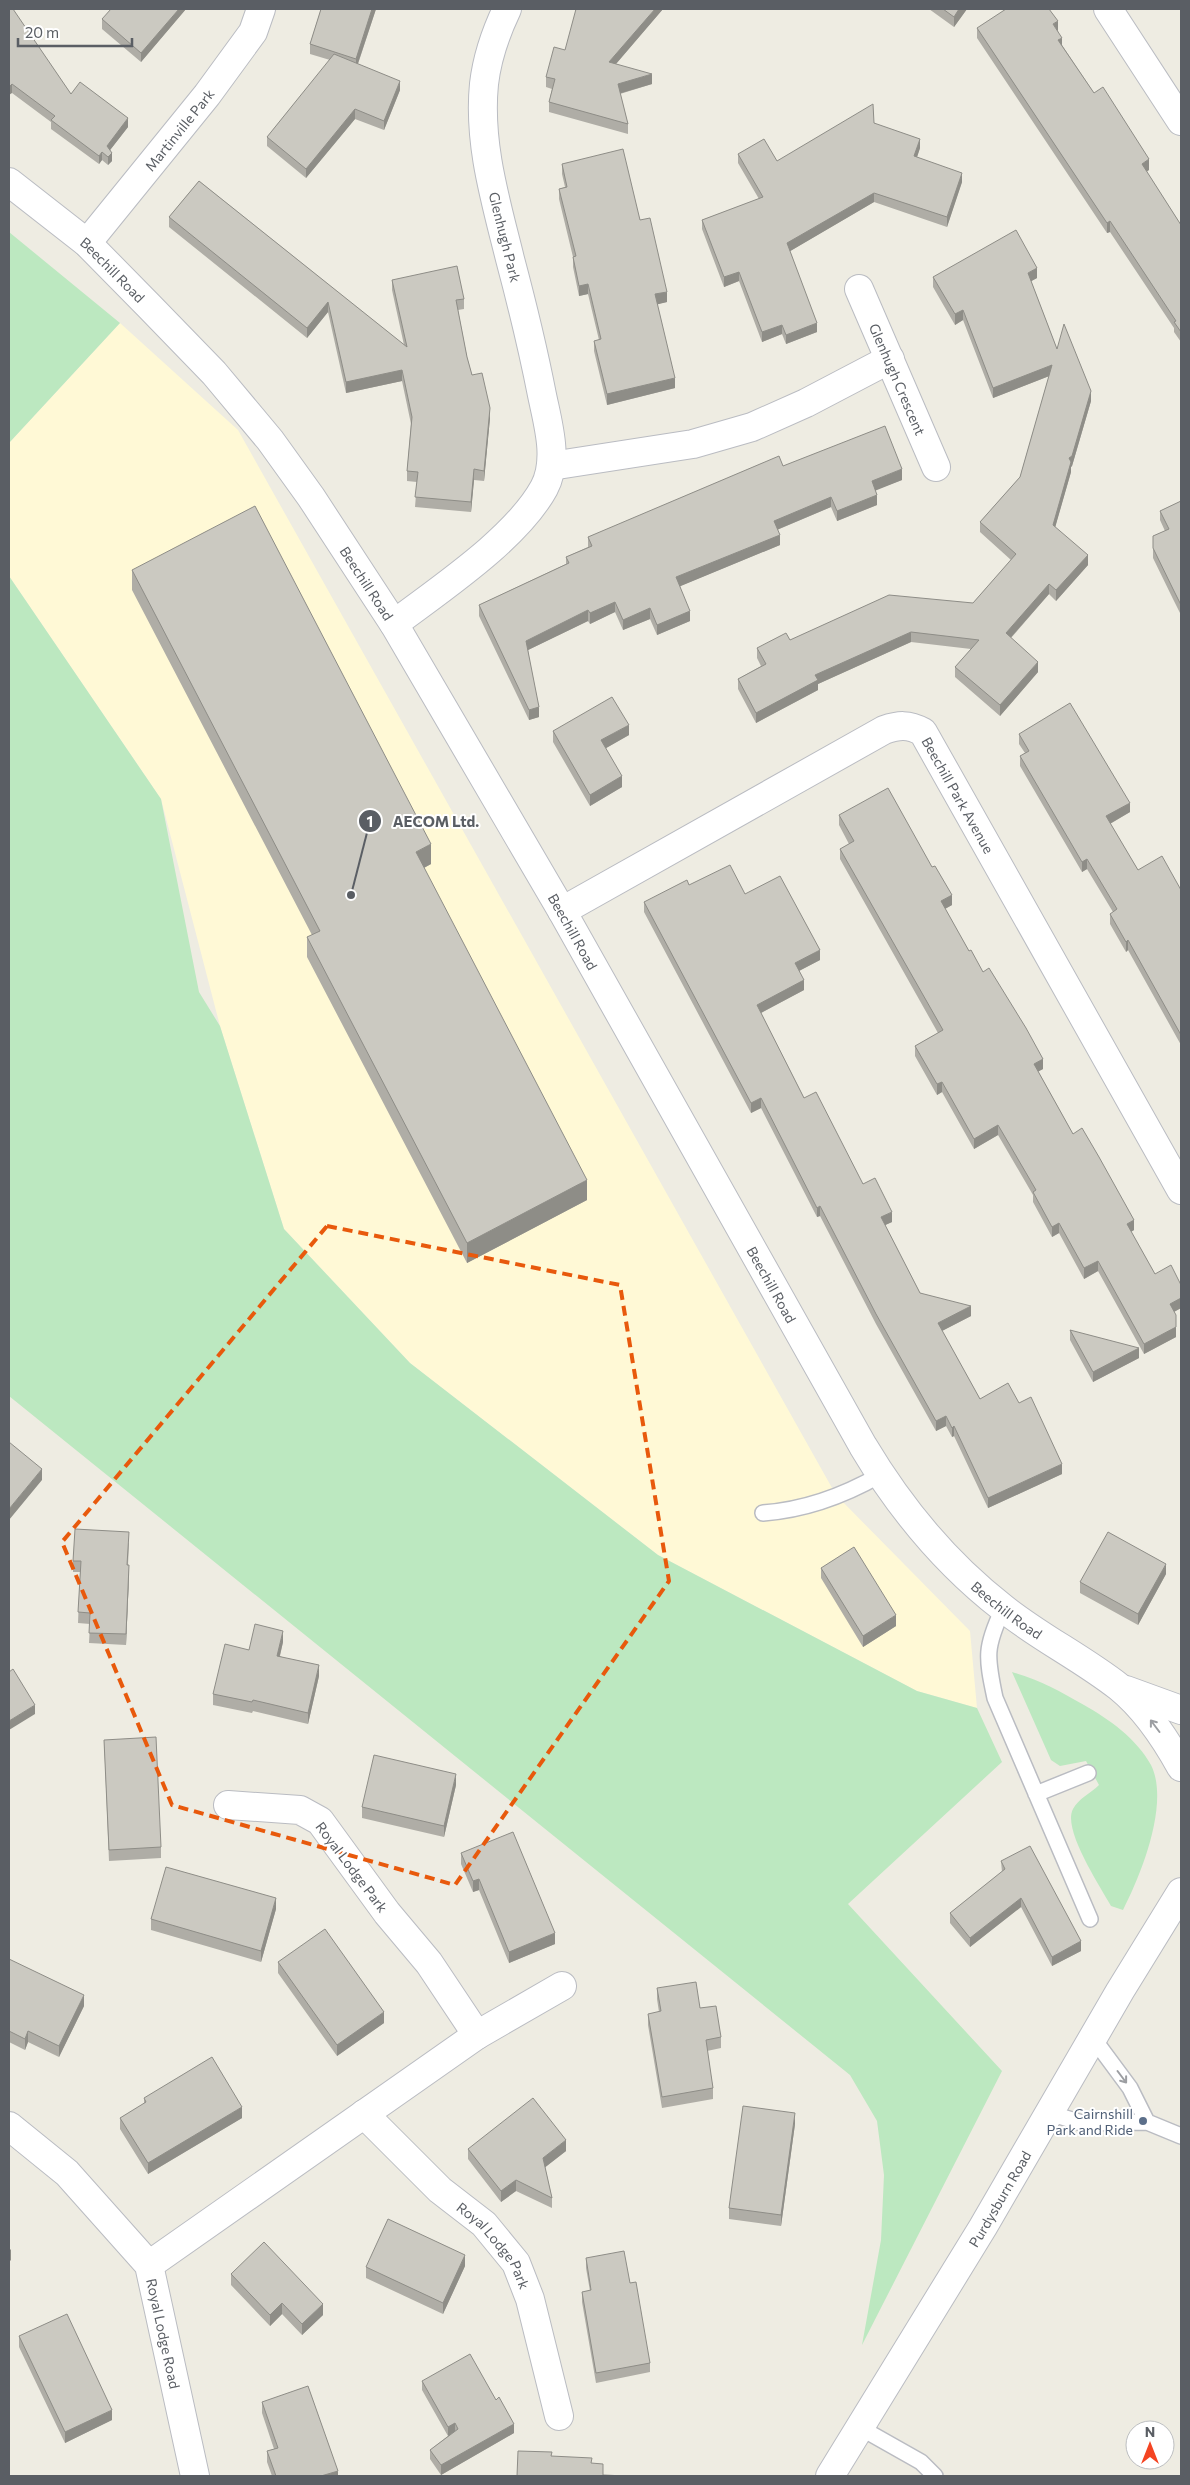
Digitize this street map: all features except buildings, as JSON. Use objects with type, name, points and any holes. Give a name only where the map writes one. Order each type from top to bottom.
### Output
[{"type":"street","name":"Martinville Park","points":[[87,243],[207,94],[253,32],[261,9]]},
{"type":"street","name":"Glenhugh Park","points":[[394,624],[494,546],[526,513],[544,487],[551,466],[551,446],[532,344],[490,182],[484,130],[484,84],[495,36],[507,9]]},
{"type":"street","points":[[1108,9],[1181,120]]},
{"type":"street","name":"Beechill Road","points":[[9,182],[87,243],[214,373],[270,440],[311,497],[394,624],[562,910],[773,1289],[880,1474],[914,1522],[960,1572],[1003,1609],[1120,1688],[1148,1716],[1167,1742],[1181,1767]]},
{"type":"street","name":"Glenhugh Crescent","points":[[859,289],[936,467]]},
{"type":"street","points":[[551,466],[693,444],[752,427],[806,403],[890,359]]},
{"type":"street","name":"Beechill Park Avenue","points":[[562,910],[884,730],[898,725],[912,726],[923,732],[1181,1190]]},
{"type":"street","name":"Beechill Road","points":[[1120,1688],[1181,1710]]},
{"type":"street","name":"Royal Lodge Park","points":[[228,1805],[300,1810],[320,1821],[387,1913],[429,1963],[477,2035]]},
{"type":"street","name":"Purdysburn Road","points":[[830,2476],[983,2227],[1181,1892]]},
{"type":"street","points":[[149,2265],[477,2035],[562,1986]]},
{"type":"street","name":"Royal Lodge Park","points":[[364,2114],[440,2190],[484,2224],[516,2263],[530,2299],[559,2416]]},
{"type":"street","name":"Royal Lodge Road","points":[[9,2126],[67,2173],[149,2265],[195,2476]]},
{"type":"lane","points":[[763,1513],[789,1511],[836,1495],[880,1474]]},
{"type":"lane","points":[[1003,1609],[990,1637],[988,1664],[994,1698],[1090,1919]]},
{"type":"lane","points":[[1036,1794],[1088,1773]]},
{"type":"lane","points":[[1093,2038],[1130,2088],[1146,2122]]},
{"type":"lane","points":[[1049,2114],[1082,2123],[1146,2122],[1181,2136]]},
{"type":"lane","points":[[859,2427],[921,2462],[935,2476]]},
{"type":"highlighted area","points":[[327,1226],[620,1285],[669,1581],[455,1885],[172,1805],[62,1542]]},
{"type":"shaded area","points":[[120,323],[238,430],[836,1495],[970,1631],[977,1708],[917,1691],[658,1555],[410,1363],[284,1229],[220,1026],[161,799],[9,576],[9,443]]},
{"type":"green space","points":[[9,232],[120,323],[9,443]]},
{"type":"green space","points":[[9,576],[161,799],[199,992],[220,1026],[284,1229],[410,1363],[658,1555],[917,1691],[977,1708],[1002,1762],[848,1904],[1002,2071],[862,2345],[881,2240],[884,2175],[877,2121],[850,2075],[9,1396]]},
{"type":"green space","points":[[1012,1672],[1049,1686],[1103,1717],[1130,1738],[1151,1765],[1156,1781],[1157,1799],[1151,1839],[1138,1878],[1123,1910],[1111,1906],[1084,1858],[1073,1830],[1071,1818],[1075,1805],[1099,1785],[1086,1761],[1060,1766],[1051,1760]]},
{"type":"place","name":"AECOM Ltd.","points":[[351,895]]},
{"type":"place","name":"Cairnshill Park and Ride","points":[[1143,2121]]}]
